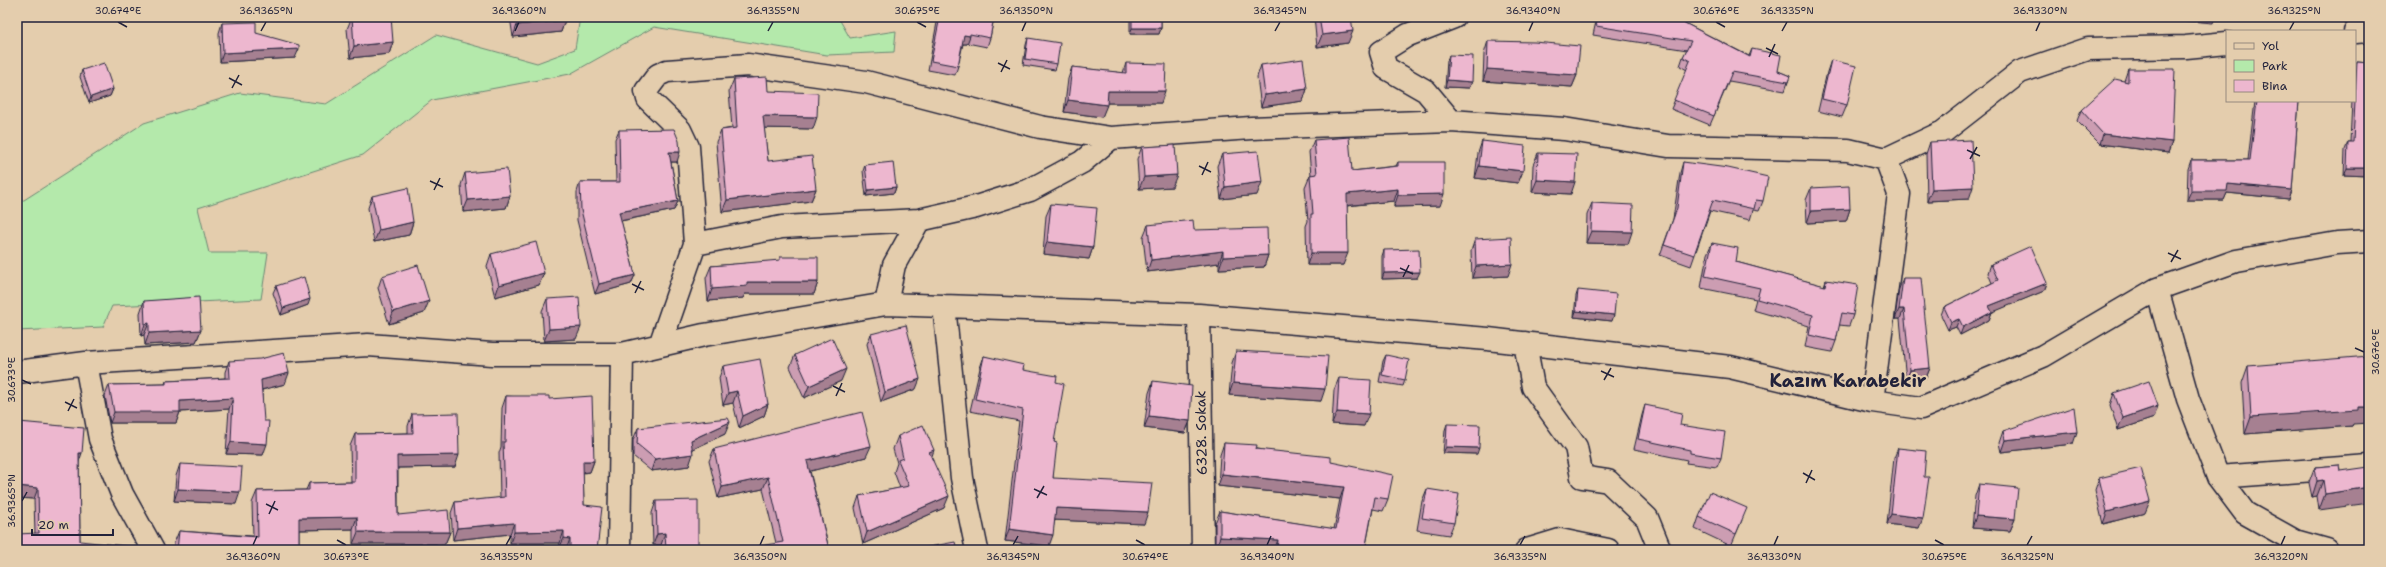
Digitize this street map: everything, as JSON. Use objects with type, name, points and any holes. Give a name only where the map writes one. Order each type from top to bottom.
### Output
[{"type":"street","points":[[1451,121],[1426,91],[1386,68],[1380,52],[1408,35],[1454,17]]},
{"type":"street","points":[[2356,32],[2369,31]]},
{"type":"street","points":[[660,345],[695,244],[688,147],[680,130],[648,99],[646,91],[658,75],[667,71],[748,65],[858,80],[1040,127],[1111,138],[1251,128],[1451,121],[1564,129],[1668,146],[1848,150],[1886,159],[1943,132],[2020,72],[2088,50],[2226,43]]},
{"type":"street","points":[[695,244],[782,227],[920,220],[976,207],[1030,190],[1082,162],[1111,138]]},
{"type":"street","points":[[1872,401],[1899,194],[1886,159]]},
{"type":"street","points":[[886,304],[894,265],[920,220]]},
{"type":"street","points":[[17,372],[86,363],[368,345],[492,354],[622,354],[704,335],[886,304],[1199,315],[1525,343],[1730,367],[1872,401],[1921,408],[2043,356],[2157,289],[2236,261],[2337,243],[2369,241]]},
{"type":"street","points":[[2157,289],[2188,399],[2218,477],[2245,513],[2295,541],[2328,550]]},
{"type":"street","points":[[944,306],[962,478],[977,550]]},
{"type":"street","name":"6328. Sokak","points":[[1199,315],[1202,550]]},
{"type":"street","points":[[1525,343],[1533,387],[1576,447],[1582,476],[1608,481],[1647,518],[1660,550]]},
{"type":"street","points":[[619,550],[622,354]]},
{"type":"street","points":[[86,363],[100,439],[122,494],[153,550]]},
{"type":"street","points":[[2218,477],[2369,466]]},
{"type":"street","points":[[1527,550],[1560,540],[1608,550]]},
{"type":"green space","points":[[580,17],[838,17],[850,38],[896,31],[894,52],[827,55],[654,27],[570,74],[432,100],[363,155],[198,208],[209,253],[268,253],[261,299],[112,306],[103,327],[17,331],[17,201],[24,200],[144,123],[240,93],[326,104],[436,35],[537,63],[575,49]]},
{"type":"building","points":[[352,17],[391,17],[393,42],[354,46]]},
{"type":"building","points":[[516,17],[565,17],[565,20],[517,25]]},
{"type":"building","points":[[940,17],[994,17],[990,38],[970,34],[970,36],[964,35],[958,66],[931,61]]},
{"type":"building","points":[[1132,17],[1161,17],[1161,28],[1132,28]]},
{"type":"building","points":[[1319,17],[1351,17],[1353,31],[1322,35]]},
{"type":"building","points":[[1598,17],[1677,17],[1677,19],[1750,57],[1752,49],[1781,55],[1778,71],[1790,76],[1788,82],[1732,72],[1714,116],[1674,100],[1690,61],[1683,57],[1691,41],[1596,26]]},
{"type":"building","points":[[256,22],[256,33],[299,45],[299,49],[223,53],[222,23]]},
{"type":"building","points":[[1028,38],[1060,43],[1057,64],[1025,59]]},
{"type":"building","points":[[1488,41],[1534,42],[1580,46],[1577,75],[1487,69]]},
{"type":"building","points":[[1449,55],[1473,56],[1472,82],[1447,80]]},
{"type":"building","points":[[1303,59],[1307,89],[1265,95],[1261,65]]},
{"type":"building","points":[[1831,60],[1856,66],[1847,105],[1822,99]]},
{"type":"building","points":[[2357,61],[2369,62],[2369,168],[2347,168],[2348,142],[2353,142]]},
{"type":"building","points":[[104,63],[113,89],[91,97],[82,70]]},
{"type":"building","points":[[1126,63],[1166,64],[1165,91],[1108,91],[1107,105],[1068,100],[1072,67],[1126,73]]},
{"type":"building","points":[[2128,69],[2175,69],[2172,142],[2103,134],[2081,110],[2115,79],[2128,82]]},
{"type":"building","points":[[767,77],[768,91],[818,93],[817,117],[763,116],[768,161],[812,156],[816,189],[727,200],[721,130],[737,128],[734,79]]},
{"type":"building","points":[[2257,102],[2299,102],[2292,190],[2228,184],[2227,191],[2191,191],[2191,160],[2250,160]]},
{"type":"building","points":[[674,129],[679,141],[680,152],[669,152],[678,201],[619,212],[635,275],[599,284],[581,210],[580,182],[620,182],[619,130]]},
{"type":"building","points":[[1349,137],[1352,171],[1398,166],[1398,162],[1444,162],[1444,194],[1398,195],[1398,189],[1347,194],[1348,253],[1311,253],[1311,214],[1313,214],[1310,175],[1317,174],[1314,140]]},
{"type":"building","points":[[1971,140],[1973,187],[1932,189],[1930,142]]},
{"type":"building","points":[[1482,141],[1525,146],[1523,171],[1479,166]]},
{"type":"building","points":[[1175,145],[1177,175],[1144,177],[1142,147]]},
{"type":"building","points":[[1258,151],[1262,182],[1225,187],[1222,154]]},
{"type":"building","points":[[1538,153],[1577,154],[1575,182],[1537,180]]},
{"type":"building","points":[[893,162],[896,187],[868,190],[865,165]]},
{"type":"building","points":[[1683,162],[1728,168],[1768,177],[1763,201],[1756,200],[1754,209],[1713,200],[1694,255],[1664,245],[1677,208]]},
{"type":"building","points":[[507,169],[510,196],[468,200],[465,173]]},
{"type":"building","points":[[1849,186],[1850,209],[1811,211],[1811,188]]},
{"type":"building","points":[[408,188],[413,222],[379,230],[372,196]]},
{"type":"building","points":[[1592,203],[1633,205],[1632,232],[1591,231]]},
{"type":"building","points":[[1051,204],[1097,208],[1093,247],[1047,242]]},
{"type":"building","points":[[1193,220],[1194,230],[1267,228],[1268,255],[1223,257],[1223,251],[1151,260],[1148,225]]},
{"type":"building","points":[[1511,237],[1512,264],[1476,266],[1475,239]]},
{"type":"building","points":[[536,242],[544,273],[499,285],[491,254]]},
{"type":"building","points":[[1712,243],[1738,248],[1736,262],[1825,286],[1826,280],[1858,285],[1853,315],[1842,313],[1836,341],[1809,335],[1813,315],[1757,299],[1760,288],[1705,276]]},
{"type":"building","points":[[2031,246],[2047,283],[1989,306],[1992,312],[1963,327],[1959,319],[1951,322],[1944,307],[1998,280],[1991,264]]},
{"type":"building","points":[[1419,249],[1420,272],[1384,273],[1384,250]]},
{"type":"building","points":[[780,257],[818,257],[818,282],[747,282],[747,286],[712,289],[711,266],[780,260]]},
{"type":"building","points":[[418,265],[429,301],[393,312],[382,276]]},
{"type":"building","points":[[304,277],[310,299],[283,308],[276,286]]},
{"type":"building","points":[[1903,278],[1921,278],[1930,368],[1910,370],[1904,309],[1899,309]]},
{"type":"building","points":[[1578,290],[1616,294],[1614,315],[1576,311]]},
{"type":"building","points":[[199,297],[201,330],[149,333],[149,323],[145,324],[144,301]]},
{"type":"building","points":[[579,297],[581,327],[549,329],[547,299]]},
{"type":"building","points":[[906,325],[920,379],[885,392],[871,334]]},
{"type":"building","points":[[832,338],[846,369],[809,386],[795,355]]},
{"type":"building","points":[[1236,351],[1328,356],[1325,389],[1233,383]]},
{"type":"building","points":[[284,353],[289,373],[261,380],[264,421],[269,421],[267,444],[231,442],[233,398],[180,401],[180,412],[114,412],[109,385],[166,384],[166,381],[230,378],[229,361],[260,359]]},
{"type":"building","points":[[1386,355],[1409,360],[1405,380],[1382,375]]},
{"type":"building","points":[[984,356],[1024,365],[1023,370],[1057,376],[1056,382],[1064,384],[1054,442],[1057,443],[1053,478],[1152,483],[1148,512],[1056,508],[1053,535],[1009,529],[1023,410],[975,399]]},
{"type":"building","points":[[2369,356],[2369,407],[2358,407],[2358,410],[2251,417],[2248,366]]},
{"type":"building","points":[[760,359],[768,404],[743,416],[737,391],[728,393],[723,366]]},
{"type":"building","points":[[1339,378],[1371,380],[1369,414],[1337,412]]},
{"type":"building","points":[[1153,381],[1192,386],[1190,421],[1149,416]]},
{"type":"building","points":[[2149,381],[2158,406],[2123,418],[2114,393]]},
{"type":"building","points":[[506,396],[549,396],[549,399],[592,396],[594,461],[583,461],[584,505],[602,507],[597,550],[570,550],[570,539],[564,538],[564,531],[514,532],[514,523],[457,528],[455,502],[505,497],[503,442],[505,442]]},
{"type":"building","points":[[17,402],[19,422],[84,428],[82,453],[79,453],[80,541],[143,548],[143,550],[17,550],[17,534],[39,533],[38,488],[17,486]]},
{"type":"building","points":[[1645,405],[1682,413],[1680,425],[1725,432],[1721,458],[1690,453],[1690,450],[1638,439]]},
{"type":"building","points":[[2074,407],[2077,432],[2005,440],[2003,431]]},
{"type":"building","points":[[862,412],[871,446],[807,461],[829,549],[736,550],[783,542],[768,477],[722,487],[714,449]]},
{"type":"building","points":[[458,413],[459,455],[397,456],[398,515],[448,510],[450,532],[358,532],[357,517],[299,518],[299,550],[177,550],[179,531],[258,537],[257,491],[309,490],[309,483],[355,482],[355,434],[413,433],[412,414]]},
{"type":"building","points":[[728,418],[730,422],[691,440],[693,454],[655,459],[637,444],[638,428]]},
{"type":"building","points":[[1447,424],[1480,425],[1479,448],[1446,447]]},
{"type":"building","points":[[923,425],[934,450],[929,452],[949,496],[867,532],[859,496],[909,486],[898,460],[903,458],[898,436]]},
{"type":"building","points":[[1224,443],[1257,445],[1256,449],[1331,457],[1331,462],[1393,475],[1388,499],[1375,497],[1365,550],[1277,550],[1278,540],[1220,537],[1220,511],[1336,529],[1344,487],[1222,474]]},
{"type":"building","points":[[1898,448],[1926,451],[1924,477],[1929,477],[1923,518],[1891,514]]},
{"type":"building","points":[[180,464],[242,467],[240,492],[178,489]]},
{"type":"building","points":[[2340,465],[2341,471],[2369,467],[2369,487],[2325,494],[2323,480],[2317,481],[2315,467]]},
{"type":"building","points":[[2141,468],[2150,501],[2107,512],[2099,478]]},
{"type":"building","points":[[1979,484],[2018,488],[2015,519],[1976,516]]},
{"type":"building","points":[[1427,489],[1459,494],[1454,523],[1422,518]]},
{"type":"building","points":[[1710,492],[1747,508],[1736,534],[1699,517]]},
{"type":"building","points":[[698,500],[698,550],[666,550],[665,533],[657,534],[656,501]]},
{"type":"building","points":[[955,542],[957,550],[913,550]]},
{"type":"district","name":"Kazım Karabekir","points":[[1848,381]]}]
